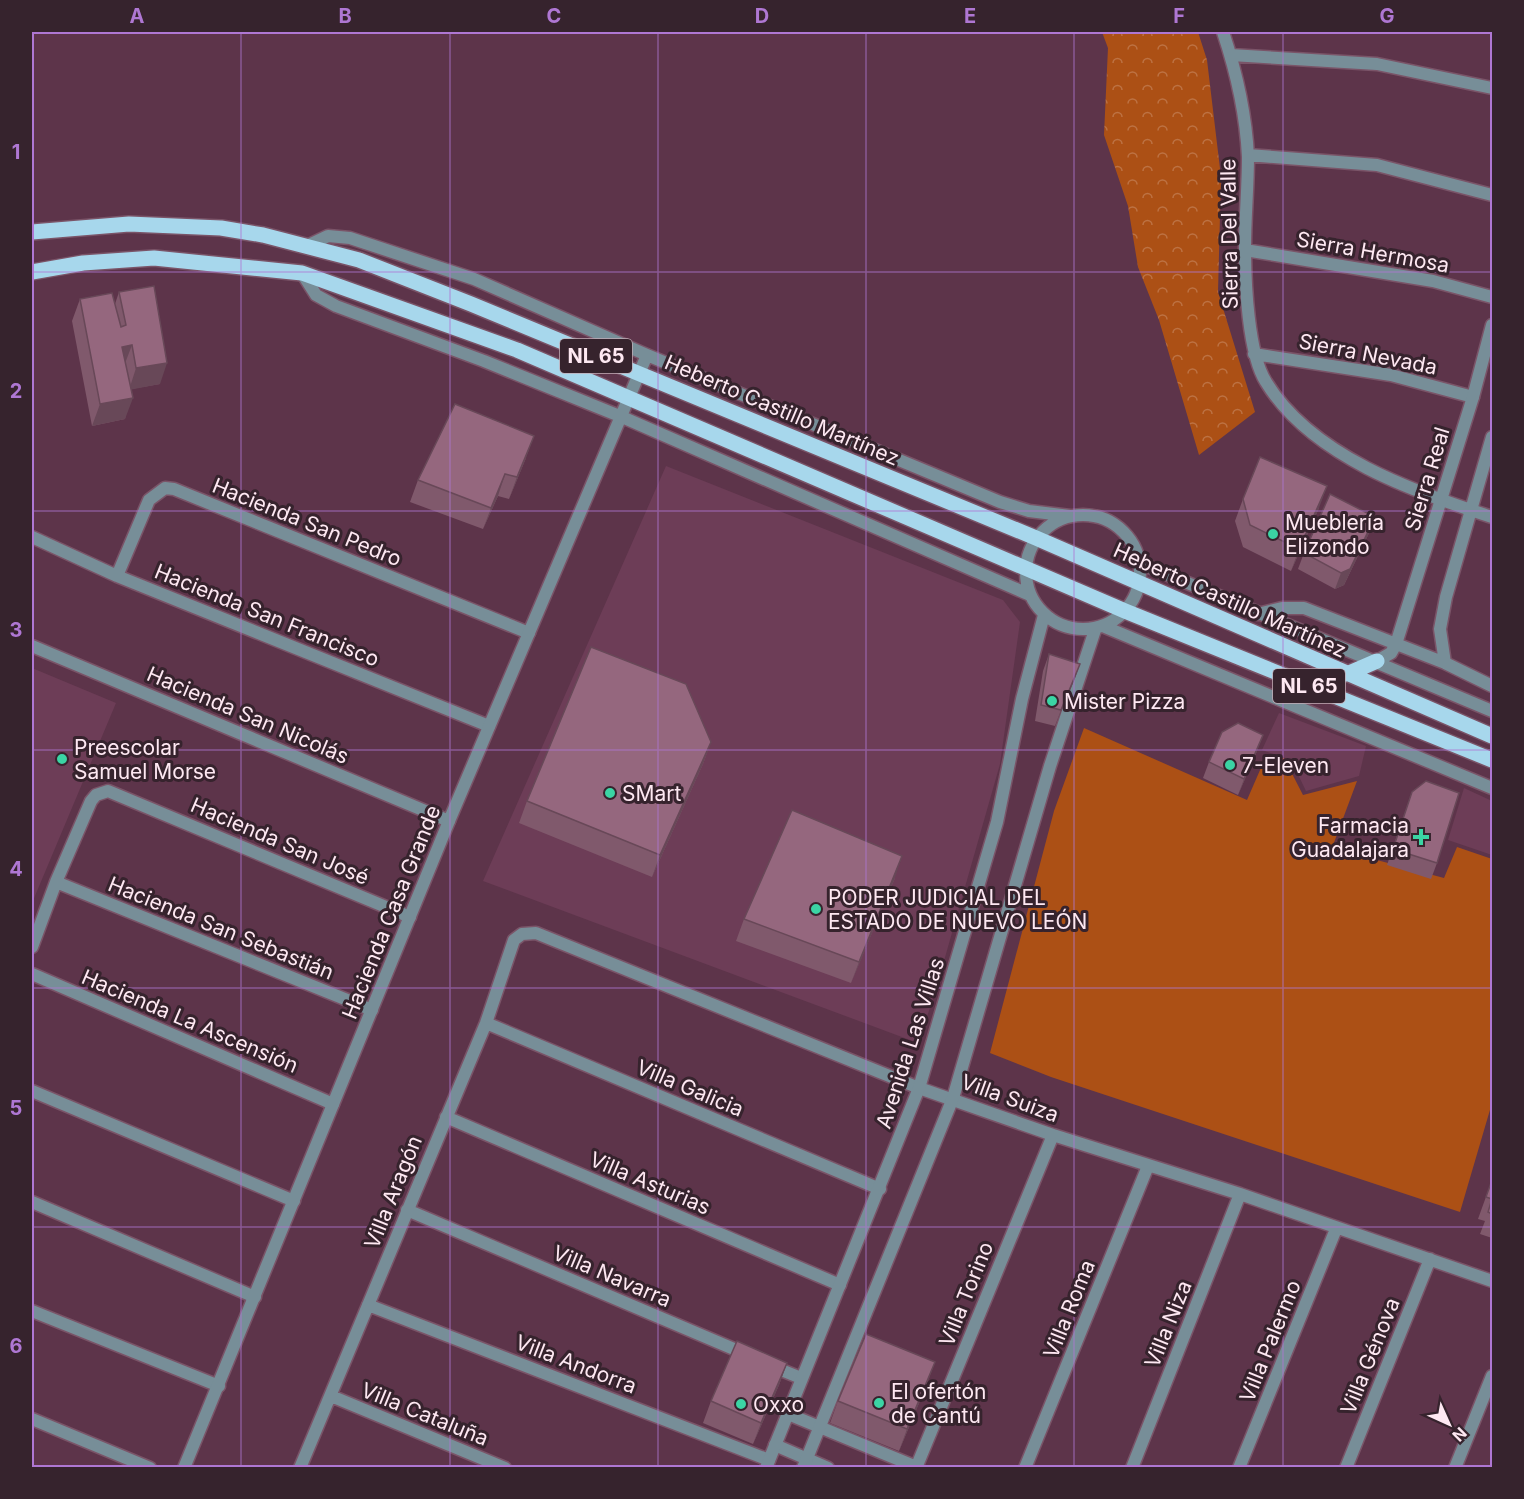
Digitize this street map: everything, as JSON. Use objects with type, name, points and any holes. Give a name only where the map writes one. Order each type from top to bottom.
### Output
[{"type":"main road","name":"Heberto Castillo Martínez","points":[[32,232],[85,226],[157,224],[220,228],[263,235],[358,260],[1036,538],[1492,736]]},
{"type":"main road","points":[[302,273],[307,246]]},
{"type":"main road","name":"NL 65","points":[[32,272],[82,263],[154,258],[302,273],[471,332],[629,397],[1125,611],[1492,760]]},
{"type":"main road","points":[[1347,674],[1377,661]]},
{"type":"street","name":"Sierra Del Valle","points":[[1223,32],[1239,91],[1248,155],[1245,250],[1254,354],[1265,381],[1288,410],[1316,436],[1356,464],[1492,518]]},
{"type":"street","points":[[1231,55],[1377,64],[1492,88]]},
{"type":"street","points":[[1248,155],[1377,165],[1492,195]]},
{"type":"street","points":[[307,246],[328,236],[350,238],[474,279],[646,355],[1000,502],[1029,511],[1070,516],[1091,515],[1111,522],[1131,541],[1140,563],[1138,583],[1125,611],[1100,628],[1050,766],[953,1098],[805,1463]]},
{"type":"street","name":"Sierra Hermosa","points":[[1245,250],[1433,281],[1492,297]]},
{"type":"street","points":[[302,273],[316,295],[336,306],[484,361],[622,417],[1030,595]]},
{"type":"street","name":"Sierra Real","points":[[1396,645],[1473,397],[1492,325]]},
{"type":"street","name":"Sierra Nevada","points":[[1254,354],[1391,375],[1473,397]]},
{"type":"street","name":"Hacienda Casa Grande","points":[[184,1467],[449,821],[622,417],[646,355]]},
{"type":"street","points":[[1445,663],[1440,629],[1446,597],[1473,511],[1492,436]]},
{"type":"street","name":"Hacienda San Pedro","points":[[117,576],[149,500],[165,488],[174,489],[529,633]]},
{"type":"street","points":[[1070,516],[1051,525],[1036,538],[1029,552],[1025,568],[1030,595],[1044,615],[1074,628],[1100,628],[1492,788]]},
{"type":"street","name":"Hacienda San Francisco","points":[[32,537],[117,576],[489,726]]},
{"type":"street","points":[[1140,563],[1492,711]]},
{"type":"street","points":[[1258,614],[1282,608],[1304,608],[1445,663],[1492,686]]},
{"type":"street","name":"Avenida Las Villas","points":[[767,1464],[919,1088],[997,822],[1022,699],[1044,615]]},
{"type":"street","points":[[1377,661],[1391,652],[1396,645]]},
{"type":"street","name":"Hacienda San Nicolás","points":[[32,646],[449,821]]},
{"type":"street","name":"Hacienda San José","points":[[56,882],[92,801],[101,792],[108,791],[410,916]]},
{"type":"street","points":[[32,947],[56,882]]},
{"type":"street","name":"Hacienda San Sebastián","points":[[56,882],[372,1010]]},
{"type":"street","name":"Villa Suiza","points":[[522,933],[536,933],[919,1088],[953,1098],[1053,1135],[1240,1194],[1492,1281]]},
{"type":"street","name":"Villa Aragón","points":[[300,1467],[486,1023],[514,940],[522,933]]},
{"type":"street","name":"Hacienda La Ascensión","points":[[32,974],[333,1104]]},
{"type":"street","name":"Villa Galicia","points":[[486,1023],[880,1189]]},
{"type":"street","points":[[32,1091],[294,1201]]},
{"type":"street","name":"Villa Asturias","points":[[446,1117],[840,1285]]},
{"type":"street","name":"Villa Torino","points":[[917,1467],[1053,1135]]},
{"type":"street","name":"Villa Roma","points":[[1025,1467],[1148,1166]]},
{"type":"street","name":"Villa Niza","points":[[1132,1467],[1240,1194]]},
{"type":"street","points":[[32,1202],[255,1296]]},
{"type":"street","name":"Villa Navarra","points":[[407,1210],[801,1378]]},
{"type":"street","name":"Villa Palermo","points":[[1239,1467],[1336,1229]]},
{"type":"street","name":"Villa Génova","points":[[1346,1467],[1430,1259]]},
{"type":"street","name":"Villa Andorra","points":[[368,1305],[767,1464]]},
{"type":"street","points":[[32,1311],[219,1386]]},
{"type":"street","points":[[1455,1467],[1492,1376]]},
{"type":"street","name":"Villa Cataluña","points":[[331,1396],[504,1467]]},
{"type":"street","points":[[788,1414],[917,1467]]},
{"type":"street","points":[[32,1419],[150,1467]]},
{"type":"street","points":[[775,1445],[805,1463],[828,1467]]},
{"type":"shaded area","name":"SMart","points":[[666,466],[1003,600],[1020,622],[1000,764],[934,996],[918,1043],[483,881]]},
{"type":"shaded area","name":"Preescolar Samuel Morse","points":[[32,668],[116,703],[32,903]]},
{"type":"shaded area","points":[[1279,713],[1366,746],[1359,776],[1306,791],[1291,760],[1262,750]]},
{"type":"shaded area","points":[[1464,788],[1492,801],[1492,855],[1448,840]]},
{"type":"green space","points":[[1102,32],[1198,32],[1207,60],[1221,177],[1218,292],[1255,412],[1199,455],[1159,320],[1138,267],[1128,206],[1104,135],[1108,48]]},
{"type":"green space","points":[[1084,728],[1247,800],[1267,754],[1284,758],[1303,795],[1357,781],[1332,848],[1444,878],[1457,847],[1492,859],[1492,1103],[1460,1212],[1051,1077],[990,1053],[1054,811]]},
{"type":"building","points":[[154,286],[167,363],[136,368],[132,345],[122,347],[133,398],[100,404],[80,299],[112,293],[121,327],[126,325],[119,292]]},
{"type":"building","points":[[455,404],[534,436],[517,477],[505,474],[491,508],[418,480]]},
{"type":"building","name":"Mueblería Elizondo","points":[[1260,457],[1327,486],[1299,549],[1250,525],[1243,499]]},
{"type":"building","points":[[1330,494],[1375,517],[1350,569],[1341,573],[1304,553]]},
{"type":"building","name":"SMart","points":[[591,647],[686,684],[711,742],[660,855],[527,801]]},
{"type":"building","points":[[1049,654],[1080,664],[1061,710],[1041,705]]},
{"type":"building","name":"7-Eleven","points":[[1238,723],[1263,735],[1244,779],[1209,762],[1222,732]]},
{"type":"building","name":"Farmacia Guadalajara","points":[[1426,781],[1459,793],[1437,863],[1393,849],[1412,792]]},
{"type":"building","name":"PODER JUDICIAL DEL ESTADO DE NUEVO LEÓN","points":[[792,810],[902,856],[859,962],[744,919]]},
{"type":"building","points":[[1492,1180],[1492,1199],[1486,1197]]},
{"type":"building","points":[[1492,1199],[1492,1214],[1488,1212]]},
{"type":"building","name":"El ofertón de Cantú","points":[[866,1334],[935,1362],[907,1429],[838,1401]]},
{"type":"building","name":"Oxxo","points":[[737,1341],[787,1363],[761,1423],[711,1401]]},
{"type":"place","name":"Mueblería Elizondo","points":[[1273,534]]},
{"type":"place","name":"Mister Pizza","points":[[1052,701]]},
{"type":"place","name":"Preescolar Samuel Morse","points":[[62,759]]},
{"type":"place","name":"7-Eleven","points":[[1230,765]]},
{"type":"place","name":"SMart","points":[[610,793]]},
{"type":"place","name":"Farmacia Guadalajara","points":[[1421,837]]},
{"type":"place","name":"PODER JUDICIAL DEL ESTADO DE NUEVO LEÓN","points":[[816,909]]},
{"type":"place","name":"El ofertón de Cantú","points":[[879,1403]]},
{"type":"place","name":"Oxxo","points":[[741,1404]]}]
